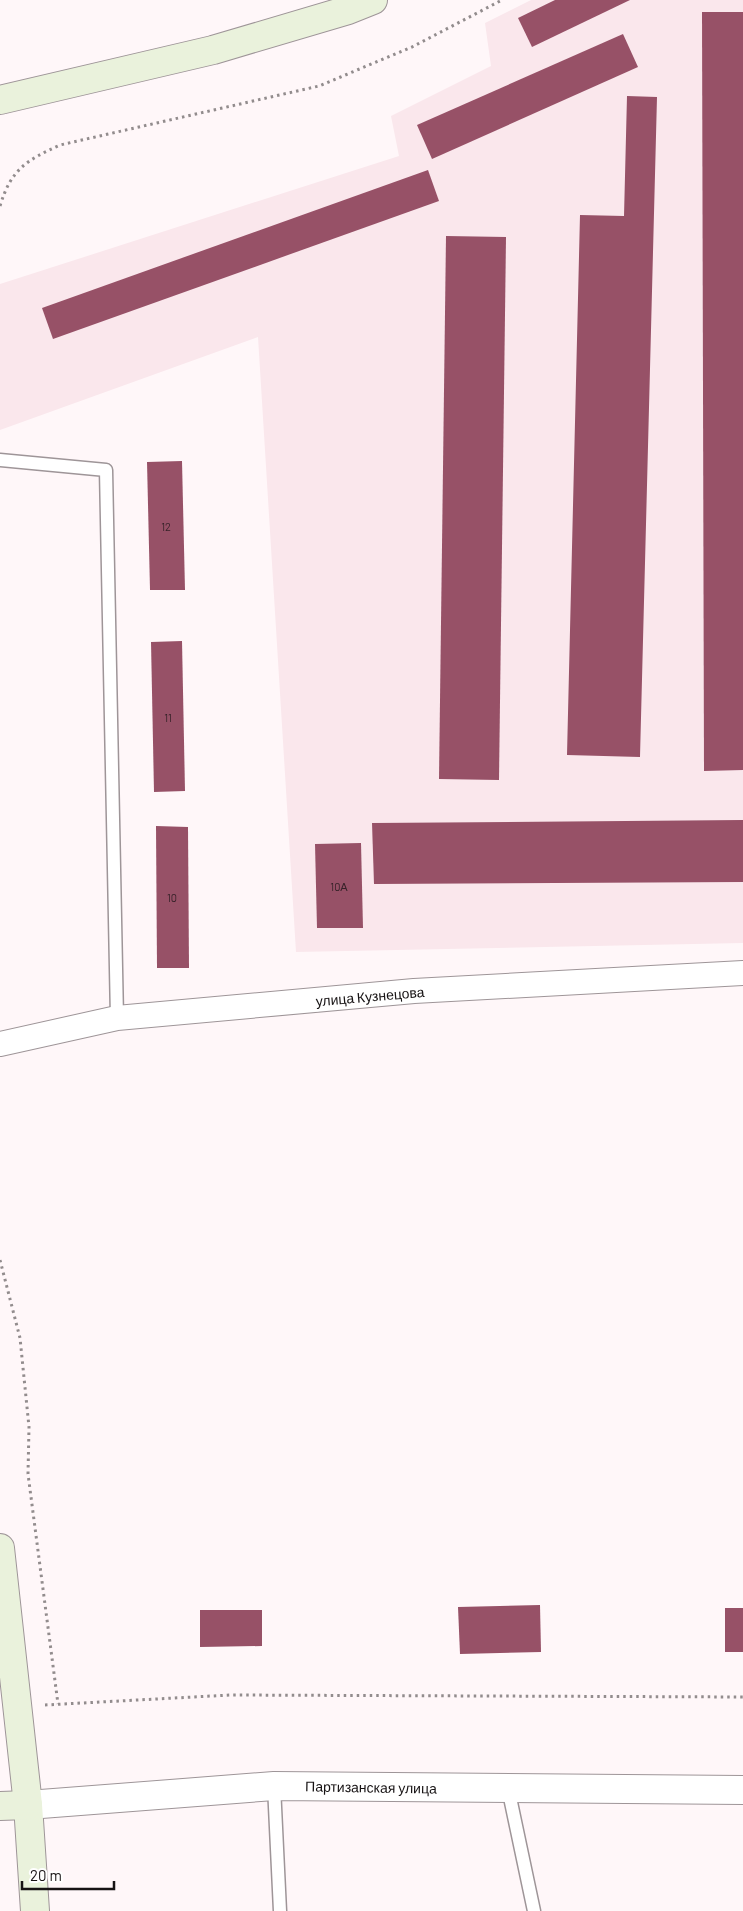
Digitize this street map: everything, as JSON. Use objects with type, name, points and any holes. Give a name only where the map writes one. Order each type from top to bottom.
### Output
[{"type":"main road","points":[[0,100],[213,50],[348,10],[373,0]]},
{"type":"main road","points":[[0,1548],[28,1806],[35,1911]]},
{"type":"main road","name":"Партизанская улица","points":[[0,1806],[28,1806]]},
{"type":"street","name":"улица Кузнецова","points":[[0,1044],[117,1018],[414,991],[743,973]]},
{"type":"street","name":"Партизанская улица","points":[[28,1806],[274,1786],[743,1790]]},
{"type":"lane","points":[[0,460],[106,470],[117,1018]]},
{"type":"lane","points":[[274,1786],[280,1911]]},
{"type":"lane","points":[[508,1788],[534,1911]]},
{"type":"path","points":[[0,206],[4,191],[16,170],[31,158],[60,145],[319,86],[412,47],[502,0]]},
{"type":"path","points":[[0,1260],[20,1338],[29,1427],[28,1474],[58,1704]]},
{"type":"path","points":[[18,1706],[230,1695],[743,1697]]},
{"type":"shaded area","points":[[531,0],[743,0],[743,943],[296,952],[258,337],[0,430],[0,284],[399,156],[391,116],[491,66],[485,23]]},
{"type":"building","points":[[555,0],[630,0],[532,47],[518,18]]},
{"type":"building","points":[[702,12],[743,12],[743,770],[704,771]]},
{"type":"building","points":[[623,34],[638,67],[432,159],[417,125]]},
{"type":"building","points":[[627,96],[657,97],[640,757],[567,755],[580,215],[624,216]]},
{"type":"building","points":[[428,170],[439,201],[53,339],[42,308]]},
{"type":"building","points":[[446,236],[506,237],[499,780],[439,779]]},
{"type":"building","points":[[182,461],[185,590],[150,590],[147,462]]},
{"type":"building","points":[[182,641],[185,791],[154,792],[151,642]]},
{"type":"building","points":[[743,820],[743,882],[374,884],[372,823]]},
{"type":"building","points":[[156,826],[188,827],[189,968],[157,968]]},
{"type":"building","points":[[361,843],[363,928],[317,928],[315,844]]},
{"type":"building","points":[[540,1605],[541,1652],[460,1654],[458,1607]]},
{"type":"building","points":[[725,1608],[743,1608],[743,1652],[725,1652]]},
{"type":"building","points":[[200,1610],[262,1610],[262,1646],[200,1647]]}]
